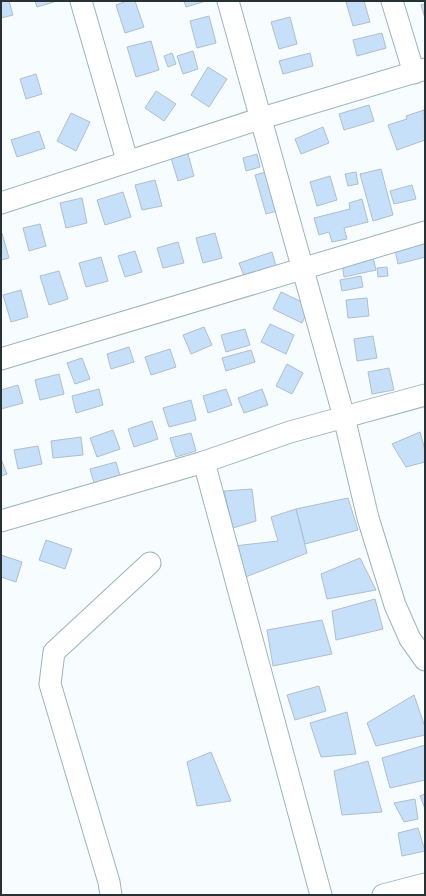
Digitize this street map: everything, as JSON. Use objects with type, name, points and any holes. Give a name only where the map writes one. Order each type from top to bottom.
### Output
[{"type":"street","points":[[82,1],[127,160]]},
{"type":"street","points":[[228,1],[304,267],[344,417],[368,518],[395,605],[410,638],[424,661]]},
{"type":"street","points":[[1,203],[127,160],[419,71],[392,1]]},
{"type":"street","points":[[1,359],[425,232]]},
{"type":"street","points":[[1,521],[204,462],[290,432],[425,395]]},
{"type":"street","points":[[204,462],[321,895]]},
{"type":"street","points":[[111,895],[109,882],[50,684],[54,652],[150,563]]},
{"type":"street","points":[[382,895],[425,884]]},
{"type":"building","points":[[1,1],[9,1],[13,15],[1,18]]},
{"type":"building","points":[[35,1],[54,1],[54,2],[37,7]]},
{"type":"building","points":[[127,1],[135,1],[144,27],[125,33],[116,5]]},
{"type":"building","points":[[184,1],[206,1],[186,7]]},
{"type":"building","points":[[364,1],[370,22],[353,26],[346,2]]},
{"type":"building","points":[[425,4],[425,18],[421,5]]},
{"type":"building","points":[[209,16],[216,43],[197,48],[190,21]]},
{"type":"building","points":[[290,17],[297,44],[279,49],[271,22]]},
{"type":"building","points":[[382,33],[386,48],[357,56],[353,40]]},
{"type":"building","points":[[151,41],[159,70],[136,77],[127,47]]},
{"type":"building","points":[[193,51],[198,69],[183,74],[177,56]]},
{"type":"building","points":[[172,53],[176,64],[168,67],[164,56]]},
{"type":"building","points":[[310,53],[313,66],[283,74],[279,61]]},
{"type":"building","points":[[208,67],[227,79],[209,107],[191,95]]},
{"type":"building","points":[[36,74],[42,94],[26,99],[20,79]]},
{"type":"building","points":[[156,91],[176,104],[164,121],[145,108]]},
{"type":"building","points":[[369,105],[374,121],[344,130],[339,114]]},
{"type":"building","points":[[424,110],[425,140],[397,150],[388,125],[407,119],[406,116]]},
{"type":"building","points":[[71,113],[90,122],[76,151],[57,141]]},
{"type":"building","points":[[323,127],[329,143],[301,154],[295,139]]},
{"type":"building","points":[[39,131],[45,148],[17,157],[11,140]]},
{"type":"building","points":[[188,154],[194,176],[178,181],[171,158]]},
{"type":"building","points":[[257,154],[260,167],[246,171],[243,158]]},
{"type":"building","points":[[381,169],[393,215],[373,221],[360,174]]},
{"type":"building","points":[[266,172],[277,211],[266,214],[255,175]]},
{"type":"building","points":[[356,172],[358,184],[348,186],[345,174]]},
{"type":"building","points":[[330,176],[337,200],[317,206],[310,182]]},
{"type":"building","points":[[155,180],[162,206],[142,210],[135,185]]},
{"type":"building","points":[[412,185],[416,199],[394,204],[390,191]]},
{"type":"building","points":[[123,192],[131,217],[105,225],[97,200]]},
{"type":"building","points":[[82,198],[87,223],[66,228],[60,203]]},
{"type":"building","points":[[362,199],[368,222],[344,228],[347,239],[332,242],[329,232],[319,235],[314,218],[350,209],[349,203]]},
{"type":"building","points":[[40,224],[46,246],[29,251],[23,228]]},
{"type":"building","points":[[2,233],[9,258],[1,260],[1,234]]},
{"type":"building","points":[[215,233],[222,258],[203,263],[196,238]]},
{"type":"building","points":[[178,242],[184,263],[163,268],[157,248]]},
{"type":"building","points":[[425,242],[425,257],[398,264],[395,250]]},
{"type":"building","points":[[135,251],[142,272],[125,277],[118,256]]},
{"type":"building","points":[[272,252],[276,266],[244,276],[239,263]]},
{"type":"building","points":[[101,257],[108,281],[86,287],[79,263]]},
{"type":"building","points":[[373,257],[376,270],[344,277],[342,264]]},
{"type":"building","points":[[387,267],[388,276],[378,277],[377,268]]},
{"type":"building","points":[[59,271],[68,299],[49,305],[40,276]]},
{"type":"building","points":[[361,276],[363,287],[342,291],[340,280]]},
{"type":"building","points":[[21,290],[28,317],[11,322],[3,295]]},
{"type":"building","points":[[281,292],[310,306],[302,323],[273,309]]},
{"type":"building","points":[[367,298],[369,316],[348,318],[346,300]]},
{"type":"building","points":[[270,324],[294,335],[286,354],[261,342]]},
{"type":"building","points":[[204,327],[212,345],[191,354],[183,335]]},
{"type":"building","points":[[245,329],[250,345],[226,352],[221,335]]},
{"type":"building","points":[[373,336],[377,358],[357,361],[354,339]]},
{"type":"building","points":[[129,347],[134,362],[111,369],[107,354]]},
{"type":"building","points":[[170,349],[176,367],[151,375],[145,357]]},
{"type":"building","points":[[251,350],[255,362],[226,371],[222,358]]},
{"type":"building","points":[[82,358],[90,379],[75,384],[67,363]]},
{"type":"building","points":[[287,364],[303,373],[292,394],[276,386]]},
{"type":"building","points":[[389,368],[394,390],[372,394],[368,372]]},
{"type":"building","points":[[59,374],[64,394],[40,400],[35,380]]},
{"type":"building","points":[[18,385],[23,403],[1,409],[1,390]]},
{"type":"building","points":[[99,389],[103,405],[76,413],[72,396]]},
{"type":"building","points":[[226,389],[232,405],[208,413],[203,396]]},
{"type":"building","points":[[262,389],[268,405],[244,413],[238,398]]},
{"type":"building","points":[[191,400],[196,420],[169,427],[163,408]]},
{"type":"building","points":[[152,421],[158,439],[134,447],[128,429]]},
{"type":"building","points":[[113,430],[120,449],[97,457],[90,438]]},
{"type":"building","points":[[420,432],[425,450],[425,462],[406,467],[392,444]]},
{"type":"building","points":[[191,433],[196,451],[176,457],[170,438]]},
{"type":"building","points":[[81,437],[83,455],[53,458],[51,441]]},
{"type":"building","points":[[38,446],[42,464],[18,469],[14,450]]},
{"type":"building","points":[[1,459],[7,474],[1,476]]},
{"type":"building","points":[[116,462],[121,479],[95,486],[90,469]]},
{"type":"building","points":[[252,489],[256,521],[233,528],[224,491]]},
{"type":"building","points":[[348,498],[358,530],[305,544],[296,509]]},
{"type":"building","points":[[296,509],[307,553],[243,578],[234,546],[278,541],[271,517]]},
{"type":"building","points":[[46,540],[72,549],[65,569],[39,560]]},
{"type":"building","points":[[1,555],[22,562],[16,582],[1,577]]},
{"type":"building","points":[[360,558],[376,590],[327,599],[321,574]]},
{"type":"building","points":[[375,599],[383,629],[336,640],[332,611]]},
{"type":"building","points":[[322,620],[332,654],[273,666],[267,630]]},
{"type":"building","points":[[319,686],[326,711],[295,720],[287,695]]},
{"type":"building","points":[[414,695],[425,727],[425,735],[376,746],[367,723]]},
{"type":"building","points":[[347,712],[356,754],[321,757],[310,723]]},
{"type":"building","points":[[425,745],[425,780],[390,788],[382,758]]},
{"type":"building","points":[[211,752],[231,801],[197,806],[187,762]]},
{"type":"building","points":[[368,761],[382,812],[342,815],[334,771]]},
{"type":"building","points":[[425,794],[425,809],[420,796]]},
{"type":"building","points":[[415,799],[418,819],[404,822],[394,803]]},
{"type":"building","points":[[418,828],[425,851],[402,856],[398,833]]}]
